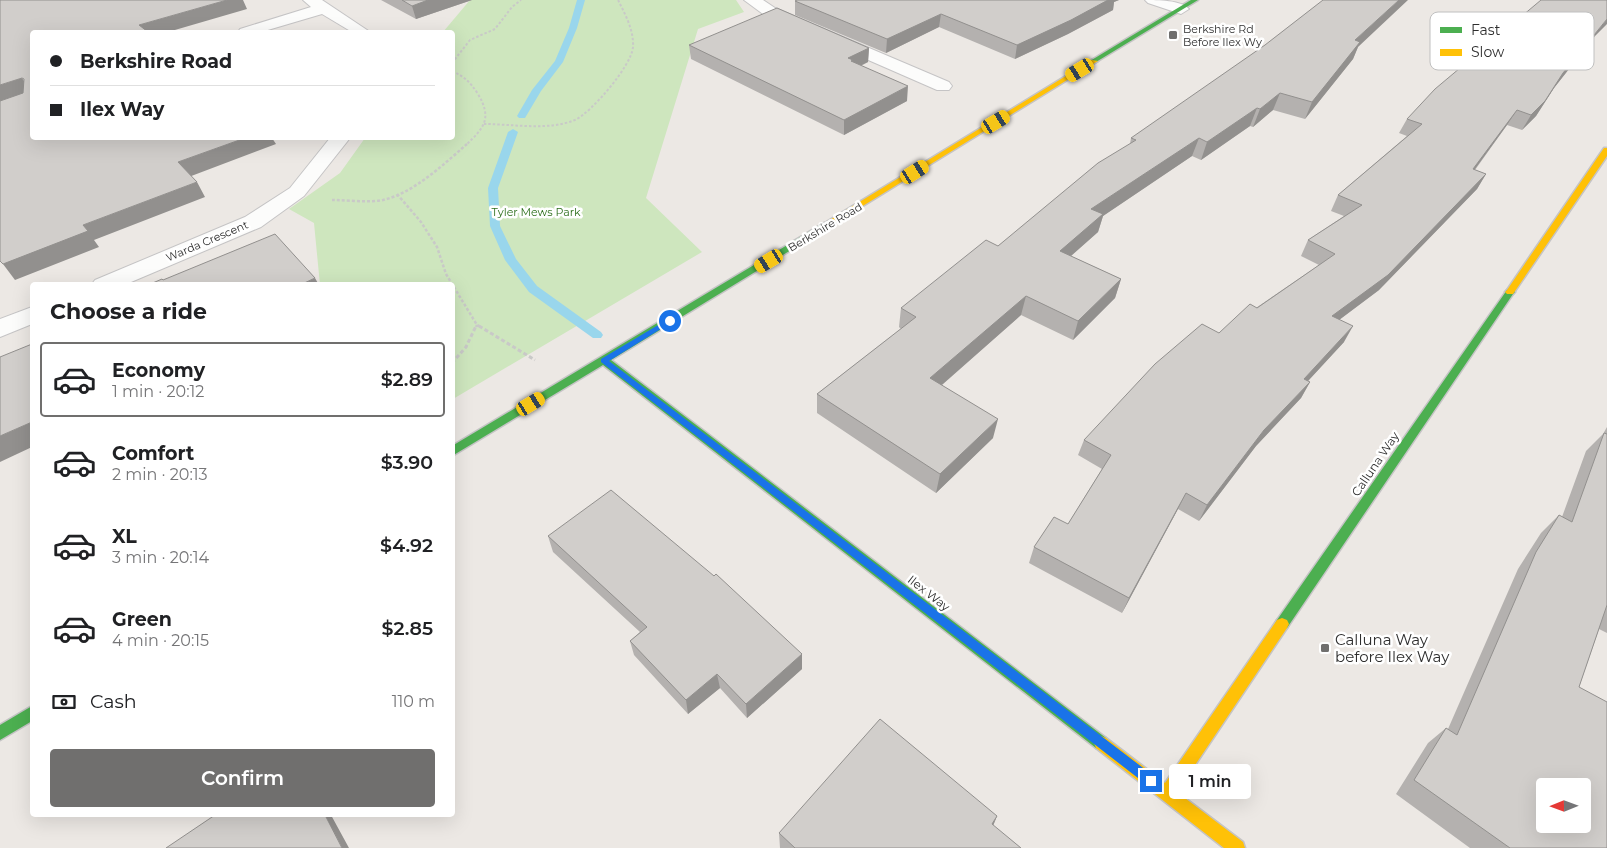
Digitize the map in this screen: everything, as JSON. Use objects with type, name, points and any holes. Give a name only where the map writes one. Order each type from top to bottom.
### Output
[{"type":"street","points":[[752,0],[769,11],[943,86]]},
{"type":"street","points":[[1153,0],[1181,9]]},
{"type":"street","name":"Berkshire Road","points":[[455,450],[1195,0]]},
{"type":"street","points":[[251,30],[317,4],[359,30]]},
{"type":"street","name":"Warda Crescent","points":[[110,282],[253,222],[297,192],[338,140]]},
{"type":"street","name":"Calluna Way","points":[[1166,793],[1607,150]]},
{"type":"street","points":[[0,329],[30,316]]},
{"type":"street","name":"Ilex Way","points":[[604,360],[1237,848]]},
{"type":"street","points":[[0,733],[30,714]]},
{"type":"path","points":[[455,59],[470,40],[495,29],[512,7],[521,0]]},
{"type":"path","points":[[484,124],[559,124],[578,119],[599,101],[632,55],[632,28],[618,0]]},
{"type":"path","points":[[286,199],[383,200],[397,194],[465,147],[484,124],[486,108],[468,79],[455,72]]},
{"type":"path","points":[[397,194],[421,222],[437,247],[446,274],[451,282]]},
{"type":"path","points":[[455,289],[477,325],[547,366],[563,385]]},
{"type":"path","points":[[455,360],[466,347],[477,325]]},
{"type":"green space","name":"Tyler Mews Park","points":[[470,0],[736,0],[744,12],[698,29],[646,198],[702,252],[455,398],[455,282],[320,282],[314,223],[289,209],[340,173],[364,140],[455,140],[455,30],[445,30]]},
{"type":"building","points":[[0,0],[227,0],[139,25],[145,30],[30,30],[30,140],[239,140],[178,162],[197,182],[83,225],[88,231],[3,264],[0,261],[0,101],[23,93],[24,79],[0,85]]},
{"type":"building","points":[[402,0],[428,0],[412,6]]},
{"type":"building","points":[[1108,0],[1071,20],[1017,45],[941,14],[887,39],[795,1]]},
{"type":"building","points":[[1323,0],[1399,0],[1355,40],[1360,42],[1312,102],[1280,93],[1260,109],[1257,108],[1207,142],[1199,138],[1091,209],[1103,214],[1060,251],[1121,279],[1078,321],[1026,296],[930,378],[998,419],[940,474],[817,394],[916,317],[901,308],[986,240],[998,246],[1098,163],[1136,140],[1131,138],[1265,45]]},
{"type":"building","points":[[1541,0],[1607,0],[1607,19],[1594,35],[1594,12],[1527,12]]},
{"type":"building","points":[[777,8],[869,48],[848,58],[908,86],[844,120],[689,45]]},
{"type":"building","points":[[1458,70],[1565,70],[1545,101],[1531,115],[1517,110],[1473,169],[1486,174],[1388,275],[1332,316],[1353,326],[1304,379],[1310,382],[1264,430],[1207,505],[1186,493],[1129,598],[1034,547],[1054,517],[1068,524],[1111,455],[1084,440],[1155,364],[1202,324],[1219,333],[1250,304],[1257,308],[1335,254],[1308,240],[1362,205],[1338,195],[1422,124],[1407,119],[1435,89]]},
{"type":"building","points":[[275,234],[315,278],[306,282],[155,282]]},
{"type":"building","points":[[30,345],[30,423],[0,436],[0,357]]},
{"type":"building","points":[[1604,433],[1607,434],[1607,605],[1579,687],[1607,702],[1607,848],[1510,848],[1414,780],[1446,728],[1457,735],[1536,552],[1559,515],[1572,522]]},
{"type":"building","points":[[611,490],[714,576],[716,574],[802,654],[746,704],[717,674],[686,700],[630,641],[647,627],[548,536]]},
{"type":"building","points":[[880,719],[997,816],[992,824],[1021,848],[795,848],[779,833]]},
{"type":"building","points":[[212,817],[326,817],[342,848],[166,848]]},
{"type":"waterway","points":[[522,116],[537,90],[559,62],[573,28],[581,0]]},
{"type":"waterway","points":[[513,132],[493,188],[495,226],[511,260],[533,289],[597,335]]},
{"type":"traffic: fast","points":[[1094,61],[1195,0]]},
{"type":"traffic: fast","points":[[455,450],[824,226]]},
{"type":"traffic: fast","points":[[1282,624],[1510,292]]},
{"type":"traffic: fast","points":[[604,360],[1101,743]]},
{"type":"traffic: fast","points":[[0,733],[30,714]]},
{"type":"traffic: slow","points":[[824,226],[1094,61]]},
{"type":"traffic: slow","points":[[1510,292],[1607,150]]},
{"type":"traffic: slow","points":[[1167,793],[1282,624]]},
{"type":"traffic: slow","points":[[1101,743],[1237,848]]},
{"type":"place","name":"Berkshire Rd Before Ilex Wy","points":[[1173,35]]},
{"type":"place","name":"Calluna Way before Ilex Way","points":[[1325,648]]},
{"type":"route","points":[[670,321],[604,360],[1151,781]]}]
